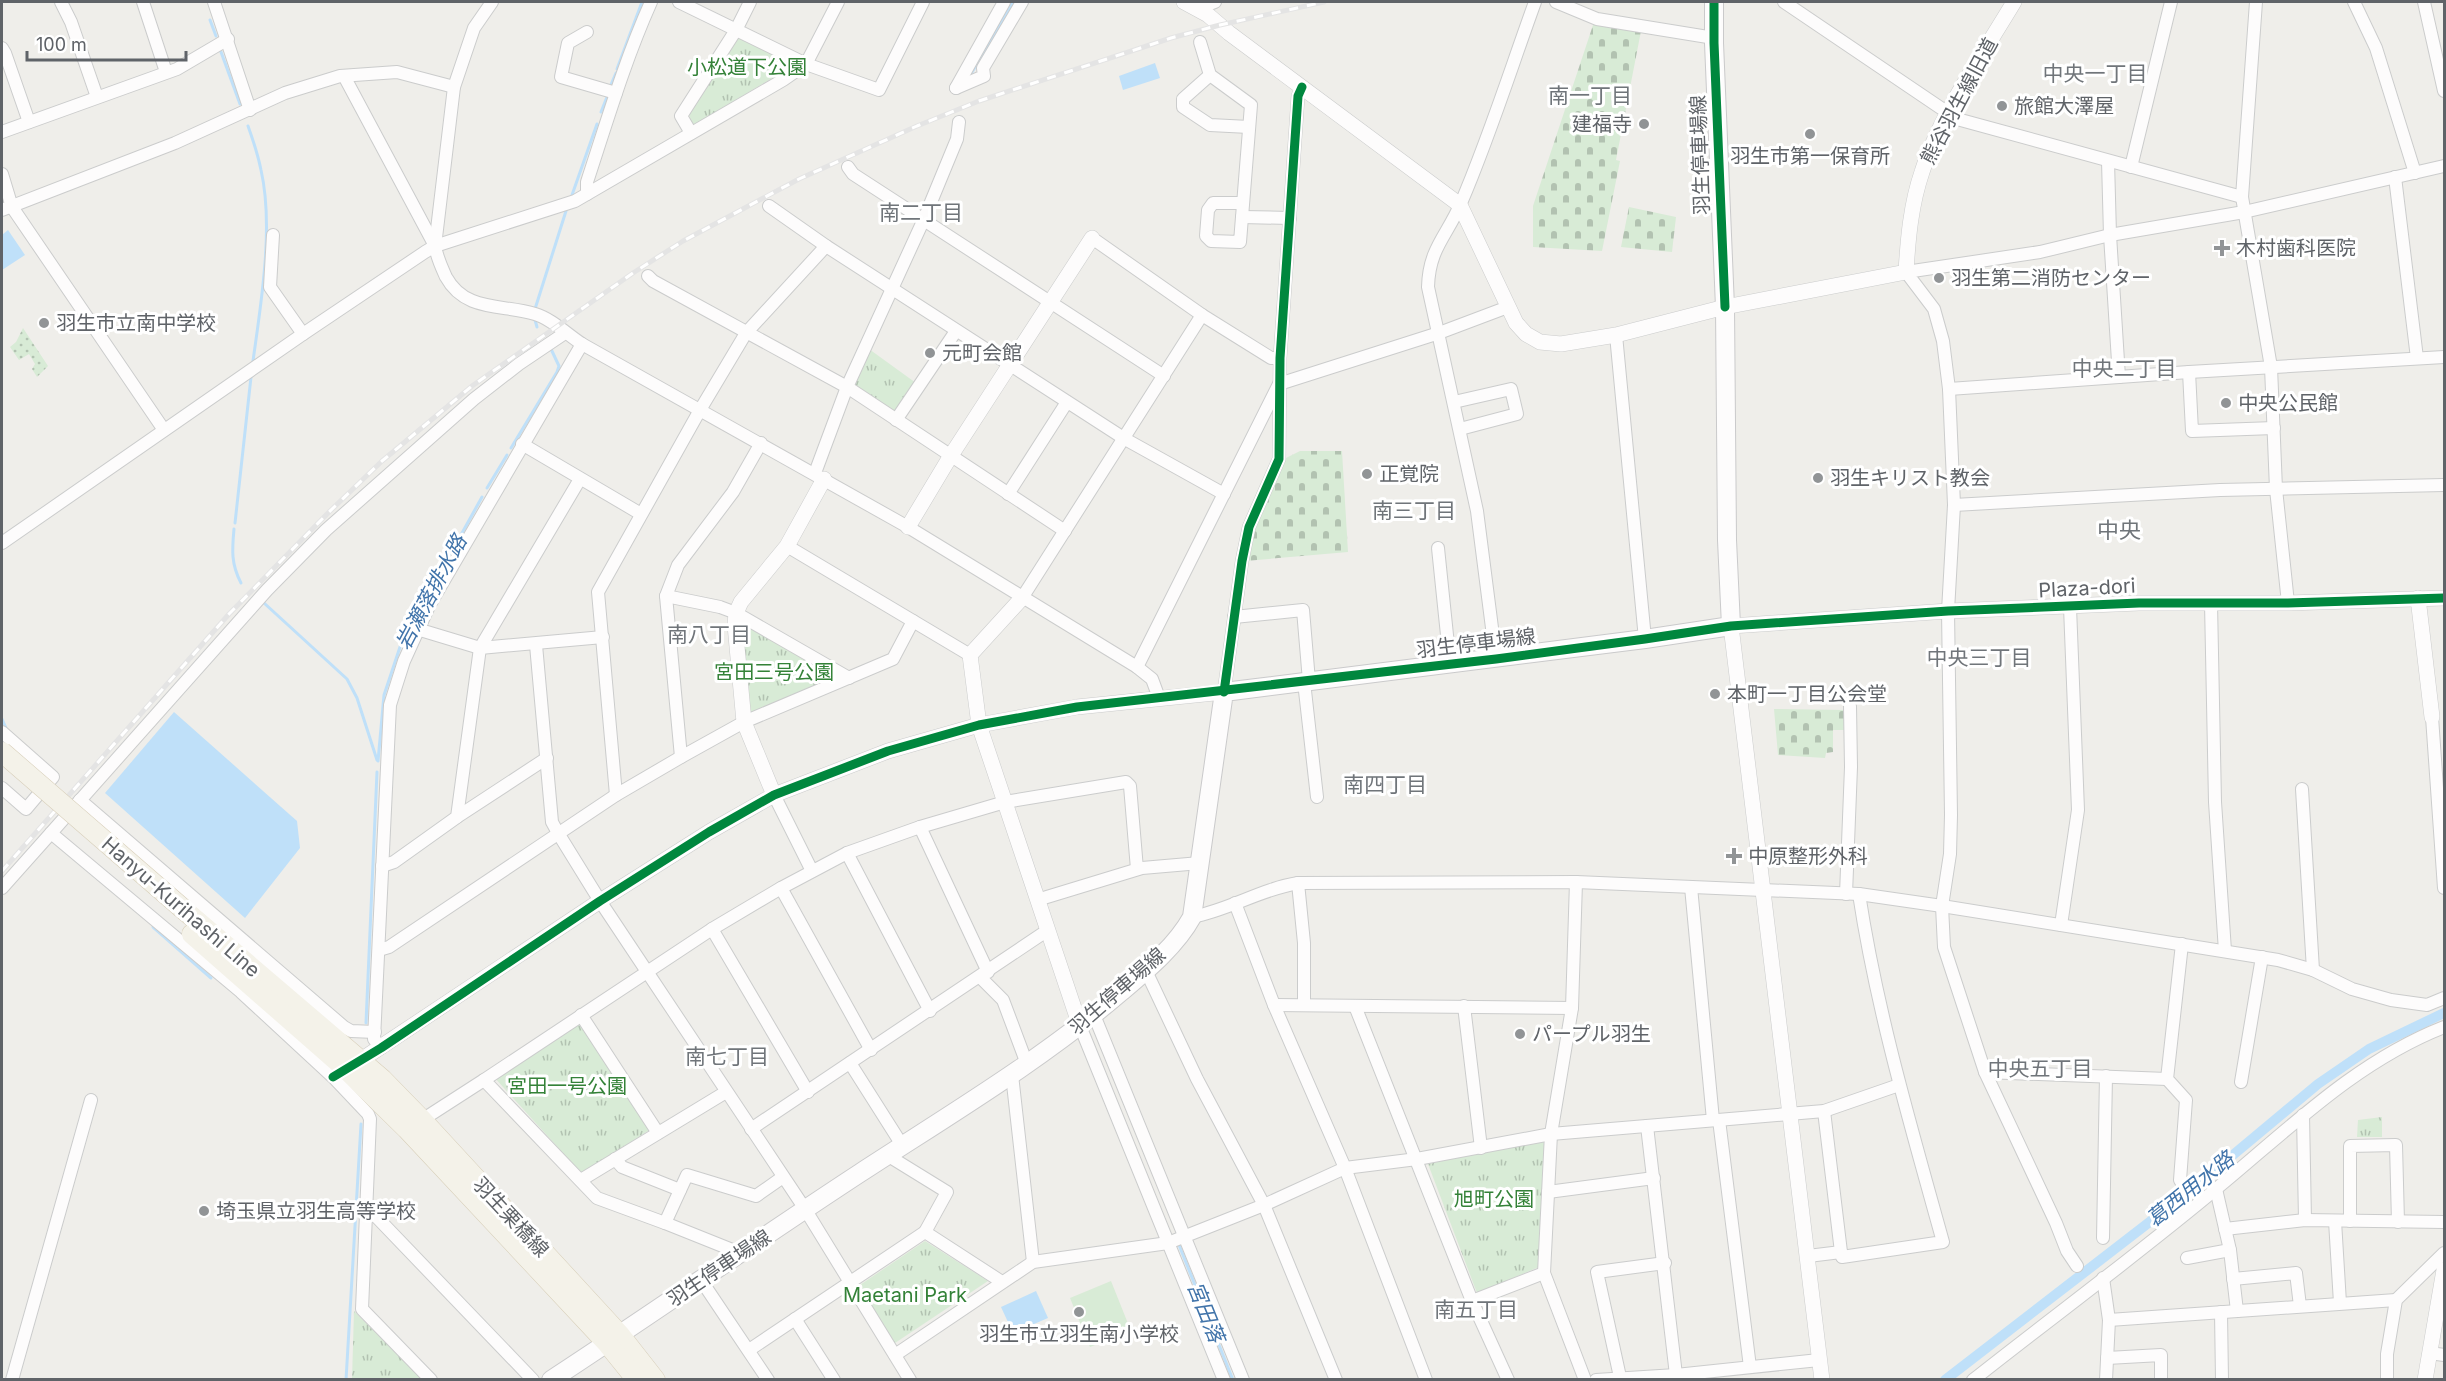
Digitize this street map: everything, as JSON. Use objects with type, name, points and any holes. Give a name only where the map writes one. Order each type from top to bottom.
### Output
[{"type":"main road","name":"羽生停車場線","points":[[551,1380],[805,1209],[1012,1075],[1087,1020],[1146,971],[1185,929],[1192,917],[1224,692],[1496,659],[1731,626],[1727,540],[1725,307],[1714,2]]},
{"type":"main road","name":"Hanyu-Kurihashi Line","points":[[2,752],[347,1069]]},
{"type":"main road","name":"Hanyu-Kurihashi Line","points":[[2,769],[178,913]]},
{"type":"main road","name":"羽生栗橋線","points":[[347,1069],[422,1120],[613,1338],[637,1380]]},
{"type":"main road","name":"羽生栗橋線","points":[[347,1069],[655,1380]]},
{"type":"street","points":[[61,2],[71,22],[98,97]]},
{"type":"street","points":[[143,2],[166,72]]},
{"type":"street","points":[[214,2],[250,110]]},
{"type":"street","points":[[492,2],[474,28],[454,87],[435,246],[437,258],[447,279],[456,291],[468,300],[537,314],[582,344],[908,527],[1137,667],[1152,679],[1159,698]]},
{"type":"street","points":[[587,194],[587,182],[615,93],[636,34],[651,2]]},
{"type":"street","points":[[680,2],[806,64],[879,90],[923,2]]},
{"type":"street","points":[[691,133],[681,116],[736,30],[750,2]]},
{"type":"street","points":[[2,543],[303,334],[435,246],[575,201],[806,64],[838,2]]},
{"type":"street","points":[[1003,2],[956,88],[984,76],[983,68],[1022,2]]},
{"type":"street","points":[[1190,5],[1215,2]]},
{"type":"street","points":[[1496,659],[1477,511],[1428,287],[1428,268],[1434,250],[1460,205],[1535,2]]},
{"type":"street","points":[[1556,2],[1597,19],[1714,38]]},
{"type":"street","points":[[1784,2],[1957,119],[2242,197]]},
{"type":"street","name":"熊谷羽生線旧道","points":[[1906,272],[1908,234],[1919,181],[1928,155],[1948,112],[2014,2]]},
{"type":"street","points":[[2131,167],[2171,2]]},
{"type":"street","points":[[2256,2],[2242,197],[2271,367],[2276,489],[2288,603]]},
{"type":"street","points":[[2354,2],[2376,48],[2415,173]]},
{"type":"street","points":[[2424,2],[2445,91]]},
{"type":"street","points":[[1190,5],[1460,205],[1516,323],[1526,334],[1540,342],[1561,344],[1616,335],[1725,307],[1906,272],[2040,252],[2110,236],[2244,212],[2445,166]]},
{"type":"street","points":[[587,32],[568,43],[561,77],[615,93]]},
{"type":"street","points":[[2,132],[177,69],[228,39]]},
{"type":"street","points":[[1200,42],[1210,75],[1251,105],[1240,242],[1211,241],[1206,236],[1208,210],[1213,203],[1243,203]]},
{"type":"street","points":[[2,48],[29,122]]},
{"type":"street","points":[[7,208],[164,147],[285,93],[344,76],[397,72],[454,87]]},
{"type":"street","points":[[1210,75],[1183,99],[1183,106],[1210,125],[1249,127]]},
{"type":"street","points":[[344,76],[435,246]]},
{"type":"street","points":[[347,1069],[600,901],[774,795],[888,751],[979,725],[1077,707],[1224,692],[1249,527],[1279,459],[1280,358],[1298,96],[1302,87]]},
{"type":"street","points":[[812,871],[774,795],[744,722],[735,625],[736,613],[741,602],[787,546],[819,476],[847,387],[924,219],[957,139],[959,122]]},
{"type":"street","points":[[2108,161],[2110,236],[2120,377]]},
{"type":"street","points":[[848,167],[853,174],[1164,376]]},
{"type":"street","points":[[2,174],[7,208],[164,430]]},
{"type":"street","points":[[2395,177],[2417,358]]},
{"type":"street","points":[[769,206],[826,246],[1125,439],[1224,494]]},
{"type":"street","points":[[1242,217],[1290,218]]},
{"type":"street","points":[[273,235],[270,287],[303,334]]},
{"type":"street","points":[[908,527],[950,457],[1092,238],[1202,315],[1271,358],[1280,358]]},
{"type":"street","points":[[616,795],[598,592],[746,333],[826,246]]},
{"type":"street","points":[[1906,272],[1934,309],[1943,341],[1949,389],[1954,505],[1948,611],[1951,815],[1950,854],[1942,906],[1944,947],[1985,1072],[2056,1222],[2067,1251],[2077,1266]]},
{"type":"street","points":[[648,276],[653,281],[746,333],[847,387],[1065,531]]},
{"type":"street","points":[[1137,667],[1279,384],[1439,333],[1508,307]]},
{"type":"street","points":[[1202,315],[1022,598],[970,655],[979,725],[1048,930],[1186,1235],[1243,1380]]},
{"type":"street","points":[[896,420],[956,330]]},
{"type":"street","points":[[2,888],[267,590],[326,530],[474,399],[527,358],[565,333]]},
{"type":"street","points":[[1616,335],[1645,639]]},
{"type":"street","points":[[381,1048],[374,1039],[389,712],[417,629],[522,444],[582,344]]},
{"type":"street","points":[[1949,389],[2445,357]]},
{"type":"street","points":[[2189,372],[2192,431],[2274,428]]},
{"type":"street","points":[[1454,402],[1511,389],[1516,414],[1460,429]]},
{"type":"street","points":[[1008,494],[1067,402]]},
{"type":"street","points":[[681,757],[666,596],[678,565],[733,492],[761,443]]},
{"type":"street","points":[[522,444],[641,514]]},
{"type":"street","points":[[458,817],[480,648],[580,479]]},
{"type":"street","points":[[1954,505],[2220,489],[2445,485]]},
{"type":"street","points":[[787,546],[970,655]]},
{"type":"street","points":[[1438,548],[1450,664]]},
{"type":"street","points":[[666,596],[720,607],[736,613],[849,678]]},
{"type":"street","points":[[2418,598],[2432,717],[2445,888]]},
{"type":"street","name":"Plaza-dori","points":[[1731,626],[1948,611],[2139,603],[2288,603],[2445,598]]},
{"type":"street","points":[[2211,603],[2215,802],[2225,951]]},
{"type":"street","points":[[2061,925],[2078,810],[2070,607]]},
{"type":"street","points":[[1234,617],[1303,610],[1317,798]]},
{"type":"street","points":[[379,950],[389,947],[616,795],[681,757],[744,722],[893,659],[913,621]]},
{"type":"street","points":[[1731,626],[1822,1380]]},
{"type":"street","points":[[417,629],[480,648],[536,645],[603,637]]},
{"type":"street","points":[[536,645],[552,822],[600,901],[805,1209],[910,1380]]},
{"type":"street","points":[[1846,894],[1851,767],[1850,706]]},
{"type":"street","points":[[2,732],[53,777],[26,810],[2,788]]},
{"type":"street","points":[[382,866],[394,862],[547,758]]},
{"type":"street","points":[[422,1120],[712,929],[781,888],[847,853],[920,827],[1005,802],[1126,782],[1130,786],[1137,869]]},
{"type":"street","points":[[2301,789],[2313,970]]},
{"type":"street","points":[[80,800],[344,1027],[351,1031],[375,1032]]},
{"type":"street","points":[[920,827],[984,975],[1003,1000],[1027,1064]]},
{"type":"street","points":[[51,833],[241,992],[347,1069],[354,1097],[370,1119],[362,1309],[431,1380]]},
{"type":"street","points":[[847,853],[930,1011]]},
{"type":"street","points":[[1037,900],[1137,869],[1200,863]]},
{"type":"street","points":[[1192,917],[1207,914],[1270,888],[1298,883],[1576,882],[1859,894],[2262,957],[2313,970],[2352,989],[2391,1000],[2427,1005],[2445,998]]},
{"type":"street","points":[[1576,882],[1572,1008],[1551,1134],[1544,1273],[1585,1380]]},
{"type":"street","points":[[1298,883],[1304,943],[1304,1005]]},
{"type":"street","points":[[1691,887],[1716,1120],[1750,1367]]},
{"type":"street","points":[[781,888],[871,1050]]},
{"type":"street","points":[[1824,1111],[1842,1257],[1942,1242],[1899,1085],[1867,946],[1859,894]]},
{"type":"street","points":[[1235,903],[1274,1005],[1345,1168],[1426,1380]]},
{"type":"street","points":[[712,929],[808,1092]]},
{"type":"street","points":[[751,1129],[1048,930]]},
{"type":"street","points":[[2182,944],[2167,1078],[2186,1100],[2180,1180],[2183,1185]]},
{"type":"street","points":[[2241,1082],[2262,957]]},
{"type":"street","points":[[1146,971],[1197,1080],[1264,1205],[1336,1380]]},
{"type":"street","points":[[1274,1005],[1572,1008]]},
{"type":"street","points":[[1355,1006],[1472,1301],[1508,1380]]},
{"type":"street","points":[[1464,1006],[1481,1148]]},
{"type":"street","points":[[581,1015],[658,1133]]},
{"type":"street","points":[[1087,1020],[1168,1243],[1224,1380]]},
{"type":"street","points":[[1973,1380],[2216,1189],[2345,1081],[2397,1049],[2445,1027]]},
{"type":"street","points":[[749,1350],[925,1232],[947,1192],[895,1150],[850,1063]]},
{"type":"street","points":[[1985,1072],[2167,1078]]},
{"type":"street","points":[[1012,1075],[1033,1262]]},
{"type":"street","points":[[2103,1238],[2106,1076]]},
{"type":"street","points":[[484,1080],[597,1198],[740,1253]]},
{"type":"street","points":[[895,1355],[1033,1262],[1168,1243],[1264,1205],[1345,1168],[1417,1159],[1551,1134],[1824,1111],[1899,1085]]},
{"type":"street","points":[[581,1180],[726,1092]]},
{"type":"street","points":[[12,1380],[91,1100]]},
{"type":"street","points":[[2302,1115],[2305,1220]]},
{"type":"street","points":[[1647,1126],[1677,1375]]},
{"type":"street","points":[[2350,1221],[2350,1146],[2396,1145],[2398,1222]]},
{"type":"street","points":[[615,1159],[622,1167],[680,1190]]},
{"type":"street","points":[[665,1223],[687,1175],[756,1196],[783,1177]]},
{"type":"street","points":[[1548,1192],[1654,1178]]},
{"type":"street","points":[[2216,1189],[2230,1250],[2237,1311]]},
{"type":"street","points":[[367,1207],[533,1380]]},
{"type":"street","points":[[2225,1229],[2305,1220],[2445,1222]]},
{"type":"street","points":[[2335,1221],[2340,1303]]},
{"type":"street","points":[[925,1232],[1002,1282]]},
{"type":"street","points":[[2187,1258],[2230,1250]]},
{"type":"street","points":[[1808,1256],[1841,1252]]},
{"type":"street","points":[[2387,1380],[2387,1354],[2396,1299],[2445,1253]]},
{"type":"street","points":[[1620,1377],[1597,1272],[1665,1263]]},
{"type":"street","points":[[2425,1380],[2437,1354],[2445,1270]]},
{"type":"street","points":[[1472,1301],[1544,1273]]},
{"type":"street","points":[[2233,1279],[2296,1273],[2300,1306]]},
{"type":"street","points":[[2103,1278],[2109,1320],[2106,1380]]},
{"type":"street","points":[[701,1280],[768,1380]]},
{"type":"street","points":[[2109,1320],[2396,1299]]},
{"type":"street","points":[[2221,1312],[2222,1380]]},
{"type":"street","points":[[795,1319],[834,1380]]},
{"type":"street","points":[[2107,1358],[2161,1355],[2161,1380]]},
{"type":"street","points":[[1596,1380],[1677,1375],[1820,1360]]},
{"type":"green space","points":[[1594,22],[1641,31],[1616,160],[1620,161],[1602,251],[1533,247],[1533,206]]},
{"type":"green space","name":"小松道下公園","points":[[739,36],[792,61],[794,65],[694,125],[691,123],[689,114]]},
{"type":"green space","points":[[1629,207],[1676,217],[1672,252],[1621,247]]},
{"type":"green space","points":[[23,328],[48,366],[37,377],[32,369],[35,364],[29,354],[19,360],[10,347],[16,342]]},
{"type":"green space","points":[[869,349],[916,383],[895,412],[853,383]]},
{"type":"green space","points":[[1300,451],[1342,451],[1348,552],[1245,561],[1253,528],[1284,459]]},
{"type":"green space","name":"宮田三号公園","points":[[748,622],[841,677],[747,716],[743,625]]},
{"type":"green space","points":[[1774,709],[1846,710],[1846,730],[1833,730],[1833,752],[1826,753],[1825,758],[1778,755]]},
{"type":"green space","name":"宮田一号公園","points":[[580,1020],[651,1129],[582,1174],[494,1077]]},
{"type":"green space","points":[[2382,1117],[2382,1137],[2357,1137],[2358,1120]]},
{"type":"green space","name":"旭町公園","points":[[1546,1139],[1539,1267],[1477,1293],[1428,1164]]},
{"type":"green space","name":"Maetani Park","points":[[925,1241],[988,1281],[895,1343],[857,1287]]},
{"type":"green space","points":[[1111,1281],[1131,1331],[1090,1347],[1070,1298]]},
{"type":"green space","points":[[354,1311],[422,1379],[352,1379]]},
{"type":"water","points":[[1155,63],[1160,78],[1123,90],[1119,76]]},
{"type":"water","points":[[8,230],[25,255],[2,270],[2,235]]},
{"type":"water","points":[[174,712],[297,821],[300,848],[245,918],[105,793]]},
{"type":"water","points":[[1036,1291],[1048,1318],[1013,1333],[1001,1307]]},
{"type":"waterway","name":"岩瀬落排水路","points":[[617,69],[642,2]]},
{"type":"waterway","points":[[971,74],[1013,2]]},
{"type":"waterway","points":[[210,20],[216,36]]},
{"type":"waterway","points":[[221,52],[240,104]]},
{"type":"waterway","name":"岩瀬落排水路","points":[[610,87],[616,73]]},
{"type":"waterway","name":"岩瀬落排水路","points":[[601,112],[607,97]]},
{"type":"waterway","name":"岩瀬落排水路","points":[[572,195],[597,124]]},
{"type":"waterway","points":[[248,126],[261,170],[266,216],[265,265],[253,361]]},
{"type":"waterway","name":"岩瀬落排水路","points":[[535,309],[566,211]]},
{"type":"waterway","name":"岩瀬落排水路","points":[[535,320],[537,327]]},
{"type":"waterway","name":"岩瀬落排水路","points":[[511,448],[557,372],[559,366],[551,349]]},
{"type":"waterway","points":[[235,523],[251,377]]},
{"type":"waterway","name":"岩瀬落排水路","points":[[487,488],[507,455]]},
{"type":"waterway","name":"岩瀬落排水路","points":[[378,761],[384,695],[402,641],[482,497]]},
{"type":"waterway","points":[[234,529],[233,557],[235,570],[241,583]]},
{"type":"waterway","points":[[264,603],[347,679],[357,698],[377,760]]},
{"type":"waterway","points":[[2,719],[6,728]]},
{"type":"waterway","name":"岩瀬落排水路","points":[[366,1023],[377,772]]},
{"type":"waterway","points":[[153,927],[211,978]]},
{"type":"waterway","name":"葛西用水路","points":[[1945,1380],[2191,1190],[2318,1084],[2369,1049],[2444,1013]]},
{"type":"waterway","name":"岩瀬落排水路","points":[[346,1380],[361,1124]]},
{"type":"waterway","name":"宮田落","points":[[1179,1245],[1233,1380]]},
{"type":"railway","points":[[2,871],[229,614],[382,461],[472,386],[633,273],[683,241],[799,179],[979,101],[1171,38],[1324,2]]},
{"type":"cycle path","points":[[1714,2],[1725,307]]},
{"type":"cycle path","points":[[1224,692],[1242,561],[1249,527],[1279,459],[1280,358],[1298,96],[1302,87]]},
{"type":"cycle path","points":[[333,1077],[381,1048],[600,901],[709,832],[774,795],[888,751],[979,725],[1077,707],[1496,659],[1731,626],[1948,611],[2139,603],[2288,603],[2444,598]]},
{"type":"place","name":"旅館大澤屋","points":[[2002,106]]},
{"type":"place","name":"建福寺","points":[[1644,124]]},
{"type":"place","name":"羽生市第一保育所","points":[[1810,134]]},
{"type":"place","name":"木村歯科医院","points":[[2222,248]]},
{"type":"place","name":"羽生第二消防センター","points":[[1939,278]]},
{"type":"place","name":"羽生市立南中学校","points":[[44,323]]},
{"type":"place","name":"元町会館","points":[[930,353]]},
{"type":"place","name":"中央公民館","points":[[2226,403]]},
{"type":"place","name":"正覚院","points":[[1367,474]]},
{"type":"place","name":"羽生キリスト教会","points":[[1818,478]]},
{"type":"place","name":"本町一丁目公会堂","points":[[1715,694]]},
{"type":"place","name":"中原整形外科","points":[[1734,856]]},
{"type":"place","name":"パープル羽生","points":[[1520,1034]]},
{"type":"place","name":"埼玉県立羽生高等学校","points":[[204,1211]]},
{"type":"place","name":"羽生市立羽生南小学校","points":[[1079,1312]]},
{"type":"district","name":"中央一丁目","points":[[2095,73]]},
{"type":"district","name":"南一丁目","points":[[1590,95]]},
{"type":"district","name":"南二丁目","points":[[921,212]]},
{"type":"district","name":"中央二丁目","points":[[2124,368]]},
{"type":"district","name":"南三丁目","points":[[1414,510]]},
{"type":"district","name":"中央","points":[[2119,530]]},
{"type":"district","name":"南八丁目","points":[[709,634]]},
{"type":"district","name":"中央三丁目","points":[[1979,657]]},
{"type":"district","name":"南四丁目","points":[[1385,784]]},
{"type":"district","name":"南七丁目","points":[[727,1056]]},
{"type":"district","name":"中央五丁目","points":[[2040,1068]]},
{"type":"district","name":"南五丁目","points":[[1476,1309]]}]
